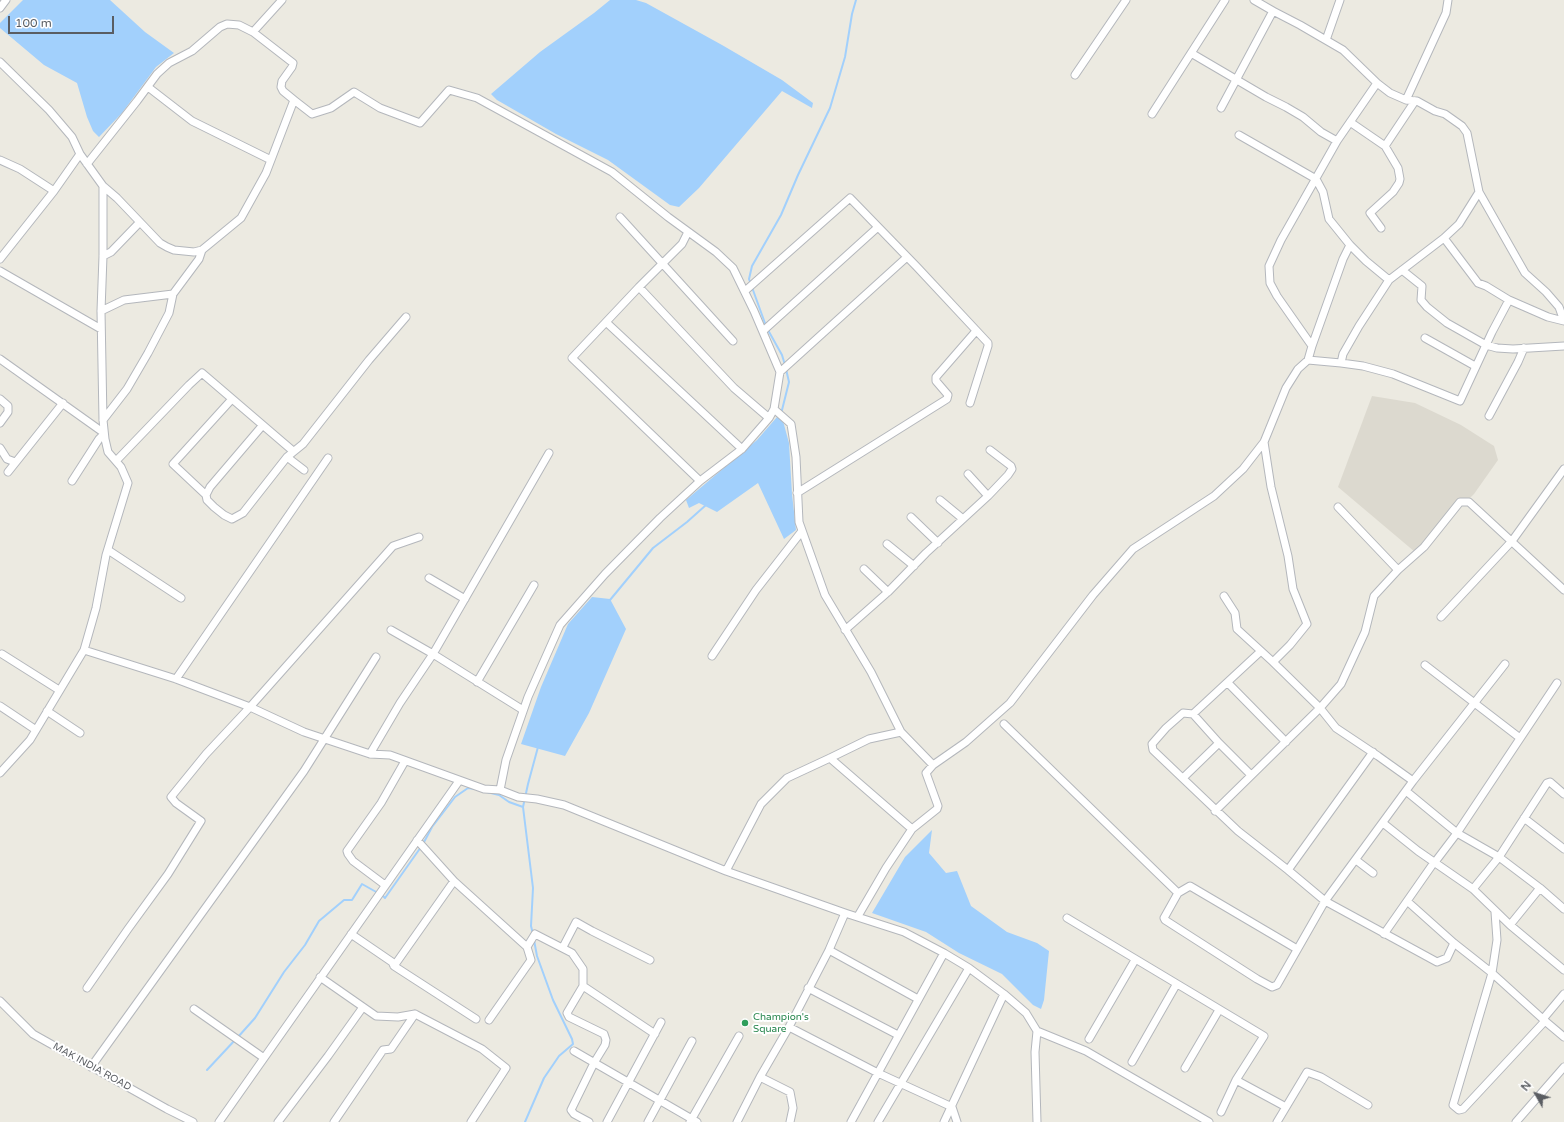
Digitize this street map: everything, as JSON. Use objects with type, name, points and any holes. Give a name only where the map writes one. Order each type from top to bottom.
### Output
[{"type":"street","points":[[0,8],[6,0]]},
{"type":"street","points":[[253,32],[282,0]]},
{"type":"street","points":[[1075,75],[1126,0]]},
{"type":"street","points":[[1152,114],[1225,0]]},
{"type":"street","points":[[1254,0],[1343,50],[1377,83],[1390,93],[1406,100],[1415,101],[1457,121],[1467,133],[1479,192],[1524,274],[1546,292],[1559,308],[1564,321]]},
{"type":"street","points":[[1326,40],[1340,0]]},
{"type":"street","points":[[1406,100],[1446,13],[1448,0]]},
{"type":"street","points":[[1221,108],[1273,11]]},
{"type":"street","points":[[87,164],[157,74],[169,63],[192,51],[220,27],[227,24],[239,25],[253,32],[293,62],[292,67],[282,82],[283,91],[312,114],[330,108],[354,92],[380,108],[420,123],[449,90],[477,98],[612,172],[688,232],[716,252],[733,268],[749,287],[765,329],[783,369],[779,413]]},
{"type":"street","points":[[1191,53],[1303,117],[1321,132],[1338,141]]},
{"type":"street","points":[[0,62],[49,110],[72,137],[80,154],[103,186],[118,198],[160,242],[174,250],[202,250]]},
{"type":"street","points":[[1312,346],[1277,296],[1270,283],[1269,266],[1281,240],[1338,141],[1377,83]]},
{"type":"street","points":[[148,87],[192,121],[271,160]]},
{"type":"street","points":[[103,420],[127,389],[148,353],[169,313],[173,294],[199,259],[202,250],[241,218],[263,179],[294,100]]},
{"type":"street","points":[[1384,146],[1415,101]]},
{"type":"street","points":[[1350,122],[1384,146],[1398,168],[1400,179],[1399,183],[1393,192],[1370,213],[1381,228]]},
{"type":"street","points":[[1239,134],[1316,179],[1324,198],[1329,219],[1350,245],[1366,261],[1389,280]]},
{"type":"street","points":[[0,259],[54,191],[80,154]]},
{"type":"street","points":[[0,160],[20,170],[54,191]]},
{"type":"street","points":[[0,773],[30,740],[84,650],[96,608],[108,550],[128,483],[122,467],[108,452],[104,433],[101,329],[103,186]]},
{"type":"street","points":[[1341,363],[1343,354],[1359,326],[1389,280],[1444,238],[1459,224],[1479,192]]},
{"type":"street","points":[[749,287],[850,198],[988,343],[970,403]]},
{"type":"street","points":[[620,217],[733,341]]},
{"type":"street","points":[[103,256],[111,252],[140,222]]},
{"type":"street","points":[[765,329],[878,227]]},
{"type":"street","points":[[688,232],[682,244],[572,358],[700,481]]},
{"type":"street","points":[[1444,238],[1478,283],[1486,286],[1509,300],[1548,317],[1564,321]]},
{"type":"street","points":[[858,916],[886,868],[912,829],[938,806],[926,773],[933,765],[966,742],[1010,703],[1093,595],[1134,549],[1214,496],[1243,469],[1264,442],[1286,388],[1298,369],[1308,360],[1343,259],[1350,245]]},
{"type":"street","points":[[783,369],[907,257]]},
{"type":"street","points":[[1402,270],[1422,286],[1421,300],[1427,307],[1447,324],[1486,345],[1497,348],[1564,346]]},
{"type":"street","points":[[0,271],[101,329]]},
{"type":"street","points":[[639,287],[734,388],[769,418]]},
{"type":"street","points":[[101,310],[124,300],[173,294]]},
{"type":"street","points":[[1308,360],[1363,366],[1394,374],[1460,401],[1475,366],[1509,300]]},
{"type":"street","points":[[232,399],[173,464],[206,495],[207,500],[224,515],[232,519],[236,518],[242,513],[287,457],[303,444],[369,360],[406,317]]},
{"type":"street","points":[[606,322],[742,449]]},
{"type":"street","points":[[798,493],[947,399],[948,395],[936,381],[936,377],[976,331]]},
{"type":"street","points":[[1425,338],[1475,366]]},
{"type":"street","points":[[1489,416],[1524,348]]},
{"type":"street","points":[[0,359],[104,433]]},
{"type":"street","points":[[116,461],[202,373],[293,452]]},
{"type":"street","points":[[0,399],[8,406],[8,412],[0,423]]},
{"type":"street","points":[[8,472],[63,403]]},
{"type":"street","points":[[500,790],[506,760],[523,710],[560,625],[604,574],[660,518],[700,481],[742,449],[769,418],[779,413]]},
{"type":"street","points":[[779,413],[791,424],[796,457],[799,522],[825,595],[871,672],[901,732],[933,765]]},
{"type":"street","points":[[206,495],[210,487],[262,426]]},
{"type":"street","points":[[72,481],[104,433]]},
{"type":"street","points":[[1264,442],[1271,487],[1288,556],[1293,589],[1307,624],[1290,645],[1273,662]]},
{"type":"street","points":[[0,448],[4,456],[15,462]]},
{"type":"street","points":[[845,630],[888,592],[988,496],[1012,468],[990,450]]},
{"type":"street","points":[[370,754],[400,703],[433,654],[549,453]]},
{"type":"street","points":[[287,457],[304,470]]},
{"type":"street","points":[[176,678],[328,458]]},
{"type":"street","points":[[1441,617],[1512,541],[1564,469]]},
{"type":"street","points":[[968,474],[988,496]]},
{"type":"street","points":[[940,500],[963,519]]},
{"type":"street","points":[[1215,811],[1320,708],[1341,684],[1365,632],[1374,596],[1398,570],[1424,547],[1460,502],[1469,502],[1564,590]]},
{"type":"street","points":[[1338,507],[1398,570]]},
{"type":"street","points":[[911,517],[938,543]]},
{"type":"street","points":[[712,656],[756,590],[802,531]]},
{"type":"street","points":[[87,988],[168,874],[201,821],[176,803],[171,797],[206,754],[250,707],[393,546],[419,537]]},
{"type":"street","points":[[887,544],[914,566]]},
{"type":"street","points":[[108,550],[182,598]]},
{"type":"street","points":[[864,569],[888,592]]},
{"type":"street","points":[[429,578],[465,599]]},
{"type":"street","points":[[477,682],[534,585]]},
{"type":"street","points":[[1224,596],[1235,613],[1237,629],[1320,708],[1336,728],[1373,752],[1413,781]]},
{"type":"street","points":[[391,630],[433,654],[523,710]]},
{"type":"street","points":[[84,650],[176,678],[250,707],[304,732],[370,754],[390,755],[484,789],[500,790],[518,797],[564,805],[726,871],[904,932],[969,968],[1004,994],[1026,1013],[1037,1031],[1086,1051],[1209,1122]]},
{"type":"street","points":[[1193,714],[1261,651]]},
{"type":"street","points":[[2,654],[59,690]]},
{"type":"street","points":[[91,1067],[300,778],[376,657]]},
{"type":"street","points":[[1297,949],[1190,886],[1178,893],[1164,918],[1257,979],[1272,987],[1277,985],[1325,901],[1413,781],[1505,664]]},
{"type":"street","points":[[1426,665],[1520,738]]},
{"type":"street","points":[[1228,683],[1286,742]]},
{"type":"street","points":[[1384,934],[1457,833],[1557,683]]},
{"type":"street","points":[[0,706],[36,730]]},
{"type":"street","points":[[47,711],[80,733]]},
{"type":"street","points":[[1251,775],[1193,714],[1183,713],[1166,728],[1152,744],[1153,750],[1215,811],[1325,901],[1437,962],[1447,958],[1454,943]]},
{"type":"street","points":[[1004,724],[1178,893]]},
{"type":"street","points":[[726,871],[761,804],[787,778],[869,739],[901,732]]},
{"type":"street","points":[[1183,778],[1220,743]]},
{"type":"street","points":[[1288,870],[1373,752]]},
{"type":"street","points":[[830,758],[912,829]]},
{"type":"street","points":[[385,885],[353,861],[347,851],[380,803],[405,761]]},
{"type":"street","points":[[219,1122],[459,780]]},
{"type":"street","points":[[1473,889],[1499,857],[1546,783],[1550,782],[1564,794]]},
{"type":"street","points":[[1406,791],[1457,833],[1499,857],[1540,888],[1564,909]]},
{"type":"street","points":[[1524,818],[1564,849]]},
{"type":"street","points":[[1382,823],[1418,851],[1473,889],[1495,912],[1564,970]]},
{"type":"street","points":[[417,840],[454,880],[528,945],[531,960],[489,1020]]},
{"type":"street","points":[[1356,860],[1373,873]]},
{"type":"street","points":[[394,966],[454,880]]},
{"type":"street","points":[[1510,925],[1540,888]]},
{"type":"street","points":[[1407,901],[1454,943],[1492,973],[1564,1037]]},
{"type":"street","points":[[1495,912],[1497,940],[1492,973],[1453,1105],[1455,1108],[1459,1110],[1463,1109],[1544,1020],[1564,994]]},
{"type":"street","points":[[737,1122],[760,1076],[789,1027],[829,950],[845,913]]},
{"type":"street","points":[[1067,918],[1176,985],[1264,1036],[1236,1080],[1221,1112]]},
{"type":"street","points":[[563,947],[576,922],[650,960]]},
{"type":"street","points":[[351,934],[392,962],[394,966],[476,1019]]},
{"type":"street","points":[[528,945],[535,934],[563,947],[572,953],[583,969],[583,986],[567,1013],[569,1017],[604,1034],[606,1040],[605,1045],[594,1063],[571,1110],[574,1114],[589,1122]]},
{"type":"street","points":[[829,950],[918,998]]},
{"type":"street","points":[[851,1122],[944,953]]},
{"type":"street","points":[[1089,1039],[1135,960]]},
{"type":"street","points":[[878,1122],[969,968]]},
{"type":"street","points":[[320,978],[376,1016],[398,1017],[415,1014],[482,1049],[506,1068],[471,1122]]},
{"type":"street","points":[[1132,1062],[1176,985]]},
{"type":"street","points":[[583,986],[655,1034]]},
{"type":"street","points":[[808,988],[898,1035]]},
{"type":"street","points":[[944,1122],[1004,994]]},
{"type":"street","name":"MAK INDIA ROAD","points":[[0,1001],[33,1034],[193,1122]]},
{"type":"street","points":[[278,1122],[363,1007]]},
{"type":"street","points":[[194,1009],[264,1058]]},
{"type":"street","points":[[1185,1068],[1219,1010]]},
{"type":"street","points":[[334,1122],[383,1050],[391,1050],[415,1014]]},
{"type":"street","points":[[607,1122],[661,1022]]},
{"type":"street","points":[[789,1027],[878,1073],[952,1107],[957,1122]]},
{"type":"street","points":[[1037,1031],[1035,1052],[1037,1122]]},
{"type":"street","points":[[574,1051],[693,1121],[739,1036]]},
{"type":"street","points":[[648,1122],[692,1040]]},
{"type":"street","points":[[1516,1122],[1564,1067]]},
{"type":"street","points":[[1277,1122],[1307,1072],[1321,1077],[1368,1105]]},
{"type":"street","points":[[760,1076],[790,1092],[793,1108],[790,1122]]},
{"type":"street","points":[[1236,1080],[1286,1107]]},
{"type":"shaded area","points":[[1372,396],[1415,403],[1461,425],[1494,446],[1498,460],[1474,494],[1415,552],[1338,487]]},
{"type":"water","points":[[23,0],[110,0],[145,32],[174,53],[156,67],[122,113],[99,137],[93,131],[87,117],[77,83],[44,65],[0,28],[0,23]]},
{"type":"water","points":[[610,0],[636,0],[646,3],[782,80],[813,103],[812,108],[782,91],[699,188],[679,207],[670,205],[608,160],[556,134],[497,100],[491,94],[540,52]]},
{"type":"water","points":[[777,417],[783,421],[789,443],[796,530],[784,539],[758,483],[717,512],[699,503],[689,508],[686,500],[757,440]]},
{"type":"water","points":[[592,597],[610,599],[626,629],[589,713],[565,756],[521,744],[541,687],[568,624]]},
{"type":"water","points":[[932,830],[929,853],[946,873],[957,871],[971,906],[1007,932],[1037,943],[1049,951],[1044,1000],[1041,1009],[1033,1005],[1002,974],[959,953],[926,932],[872,913],[905,857]]},
{"type":"waterway","points":[[766,326],[749,279],[752,266],[781,215],[830,108],[845,57],[852,14],[856,0]]},
{"type":"waterway","points":[[768,330],[782,355],[785,365]]},
{"type":"waterway","points":[[781,414],[789,382],[786,369]]},
{"type":"waterway","points":[[610,600],[653,548],[687,522],[706,505]]},
{"type":"waterway","points":[[533,934],[531,926],[533,888],[523,807],[538,747]]},
{"type":"waterway","points":[[423,844],[432,827],[455,797],[468,788],[475,789]]},
{"type":"waterway","points":[[487,792],[499,795],[509,802],[523,807]]},
{"type":"waterway","points":[[382,895],[385,898],[421,847]]},
{"type":"waterway","points":[[238,1037],[255,1018],[284,972],[305,945],[319,921],[344,900],[352,900],[362,884],[378,893]]},
{"type":"waterway","points":[[525,1122],[544,1078],[559,1056],[573,1044],[553,1000],[537,956],[534,940]]},
{"type":"waterway","points":[[207,1070],[235,1040]]},
{"type":"place","name":"Champion's Square","points":[[745,1023]]}]
